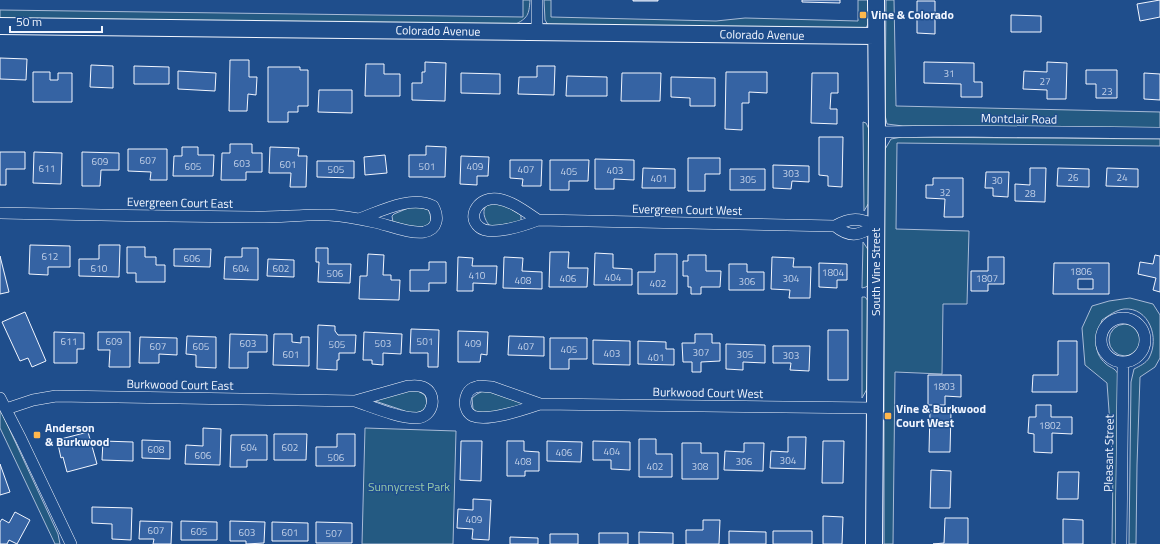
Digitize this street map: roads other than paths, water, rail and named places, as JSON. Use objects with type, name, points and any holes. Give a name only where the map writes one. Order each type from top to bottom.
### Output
[{"type":"street","points":[[537,0],[537,33]]},
{"type":"street","name":"South Vine Street","points":[[874,544],[877,132],[875,36],[876,0]]},
{"type":"street","name":"Colorado Avenue","points":[[0,26],[875,36]]},
{"type":"street","name":"Montclair Road","points":[[877,132],[960,131],[1160,133]]},
{"type":"street","name":"Evergreen Court West","points":[[538,220],[505,200],[496,198],[487,198],[481,201],[476,207],[474,215],[475,221],[479,228],[488,230],[500,230],[538,220],[835,226],[844,233],[861,234],[876,225]]},
{"type":"street","name":"Evergreen Court East","points":[[0,213],[255,217],[301,214],[330,215],[359,219],[415,232],[425,232],[432,229],[436,225],[437,218],[433,206],[426,202],[413,202],[359,219]]},
{"type":"street","points":[[1127,318],[1134,320],[1139,325],[1145,338],[1141,352],[1130,361],[1123,362],[1116,361],[1104,352],[1101,345],[1101,338],[1102,331],[1106,325],[1113,320],[1127,318]]},
{"type":"street","name":"Pleasant Street","points":[[1121,544],[1123,362]]},
{"type":"street","name":"Burkwood Court East","points":[[6,409],[33,400],[56,396],[355,401],[402,416],[417,418],[422,417],[429,412],[432,407],[433,399],[430,393],[424,388],[417,386],[389,390],[355,401]]},
{"type":"street","name":"Burkwood Court West","points":[[540,404],[492,387],[479,386],[473,388],[468,393],[465,401],[465,406],[468,413],[473,416],[486,418],[514,412],[540,404],[875,408]]},
{"type":"street","points":[[0,398],[71,544]]},
{"type":"place","name":"Vine & Colorado","points":[[863,15]]},
{"type":"place","name":"Vine & Burkwood Court West","points":[[888,416]]},
{"type":"place","name":"Anderson & Burkwood","points":[[37,435]]},
{"type":"park label","name":"Sunnycrest Park","points":[[409,487]]}]
